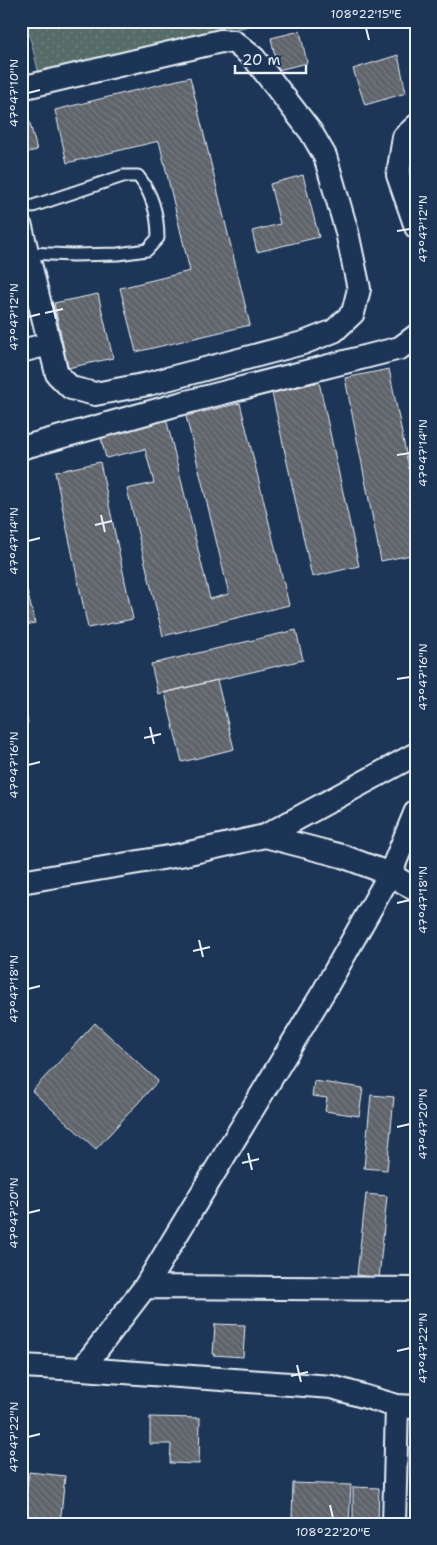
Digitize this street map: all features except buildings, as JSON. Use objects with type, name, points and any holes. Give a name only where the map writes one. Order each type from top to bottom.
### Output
[{"type":"street","points":[[21,88],[221,41],[234,42],[254,58],[283,94],[311,132],[324,156],[347,232],[359,289],[353,313],[334,331],[303,343],[238,362],[148,384],[95,394],[71,388],[57,374],[21,227]]},
{"type":"street","points":[[416,126],[404,137],[398,175],[416,227]]},
{"type":"street","points":[[21,448],[179,404],[400,348],[416,336]]},
{"type":"street","points":[[21,351],[50,344]]},
{"type":"street","points":[[21,882],[180,855],[265,836],[416,754]]},
{"type":"street","points":[[82,1369],[145,1287],[324,991],[390,874],[416,811]]},
{"type":"street","points":[[265,836],[342,856],[390,874],[416,890]]},
{"type":"street","points":[[145,1287],[416,1289]]},
{"type":"street","points":[[21,1366],[332,1387],[406,1406],[394,1524]]},
{"type":"lane","points":[[21,210],[123,176],[138,176],[146,186],[158,220],[158,238],[146,250],[118,254],[28,253]]},
{"type":"green space","points":[[26,21],[271,21],[39,74]]}]
